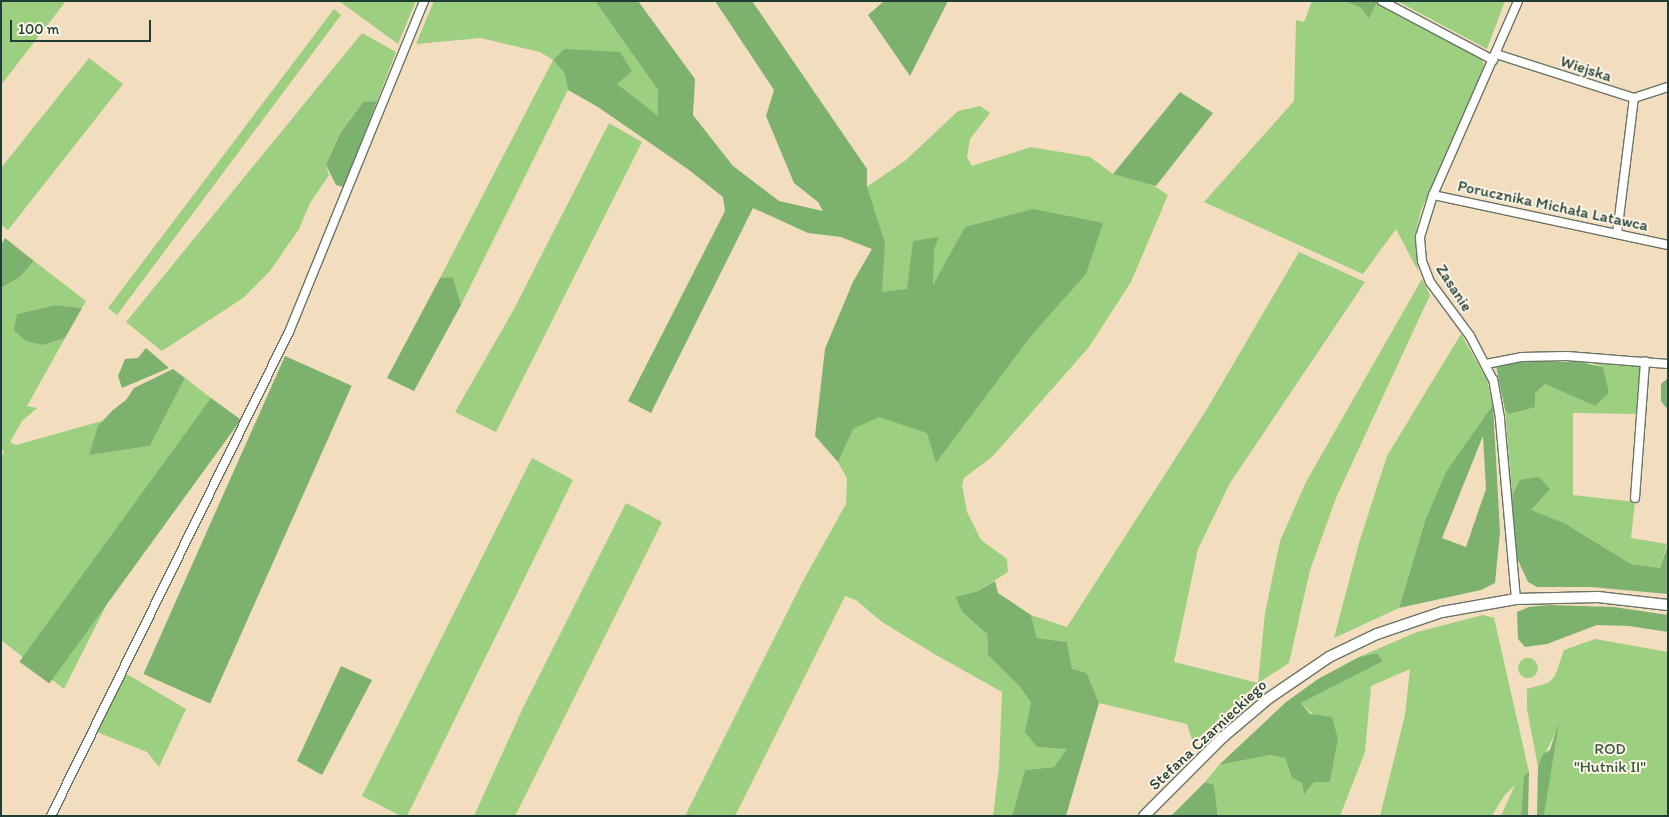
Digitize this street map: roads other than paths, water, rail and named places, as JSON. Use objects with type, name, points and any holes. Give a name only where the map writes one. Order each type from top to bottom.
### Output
[{"type":"street","points":[[51,816],[289,332],[424,1]]},
{"type":"street","name":"Wiejska","points":[[1382,1],[1495,57],[1634,98]]},
{"type":"street","name":"Zasanie","points":[[1516,598],[1500,418],[1486,364],[1425,272],[1420,237],[1433,195],[1518,1]]},
{"type":"street","points":[[1617,234],[1634,98],[1668,88]]},
{"type":"street","name":"Porucznika Michała Latawca","points":[[1433,195],[1668,245]]},
{"type":"street","points":[[1486,364],[1531,357],[1645,361],[1668,364]]},
{"type":"street","points":[[1635,498],[1645,361]]},
{"type":"street","name":"Stefana Czarnieckiego","points":[[1144,816],[1243,719],[1314,666],[1402,625],[1442,612],[1516,598],[1598,596],[1668,605]]},
{"type":"park label","name":"ROD \"Hutnik II\"","points":[[1610,758]]}]
